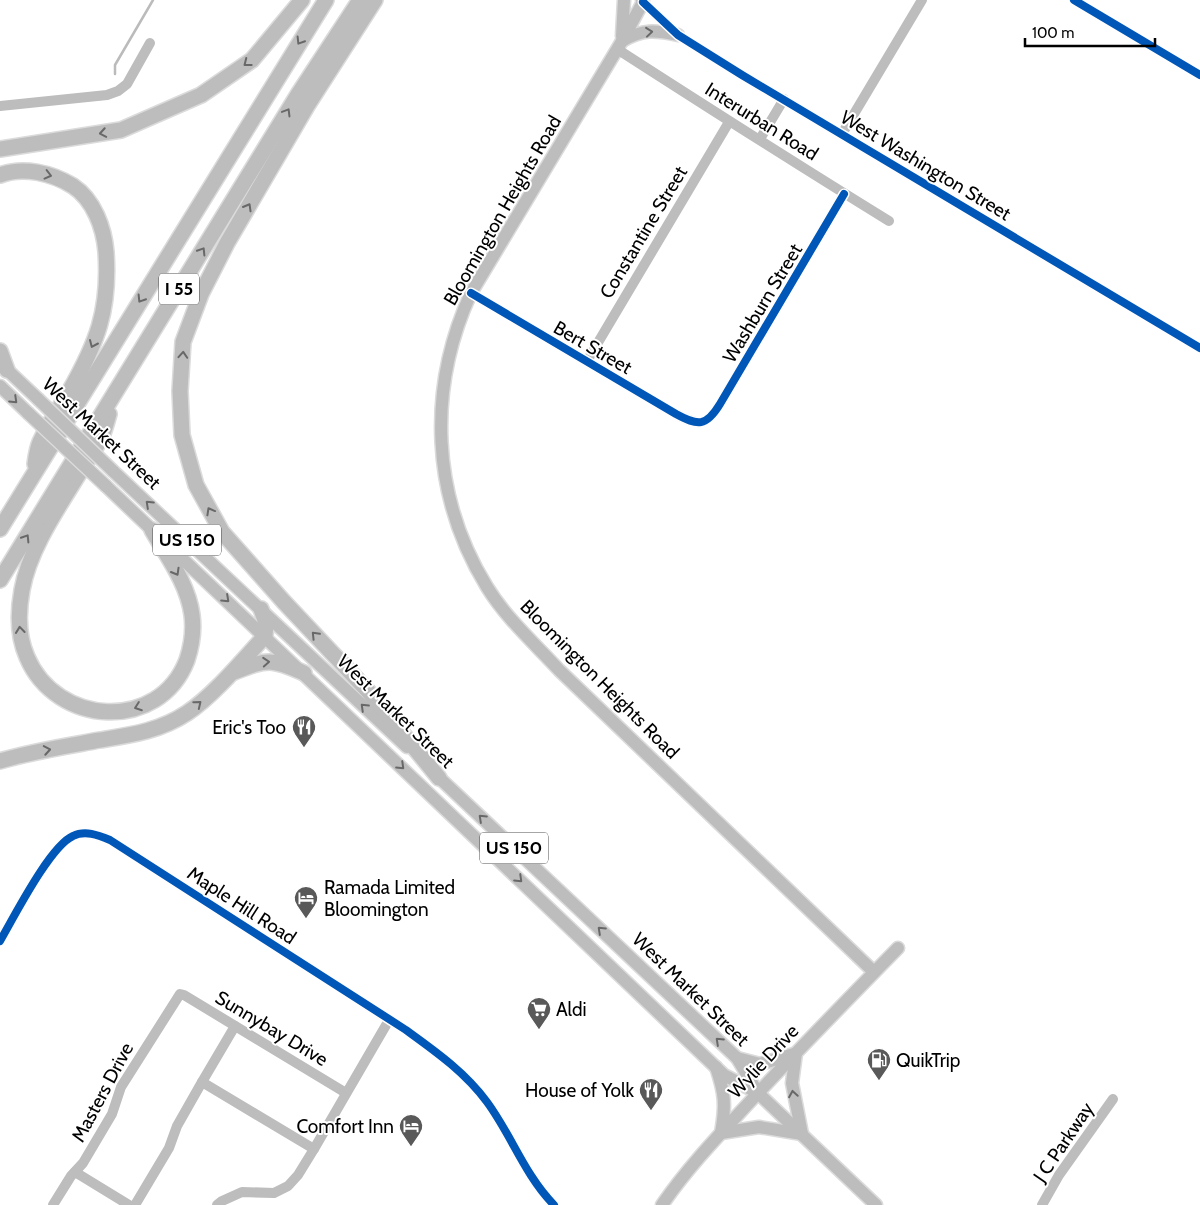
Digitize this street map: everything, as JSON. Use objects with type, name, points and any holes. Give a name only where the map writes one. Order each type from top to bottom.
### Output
[{"type":"highway","points":[[0,149],[30,146],[120,130],[201,95],[252,60],[302,0]]},
{"type":"highway","name":"I 55","points":[[0,529],[326,0]]},
{"type":"highway","name":"I 55","points":[[0,580],[299,93],[360,0]]},
{"type":"highway","points":[[375,0],[307,106],[227,243],[202,294],[183,342],[180,391],[182,435],[196,485],[222,532],[284,602],[367,690],[439,778]]},
{"type":"highway","points":[[0,175],[27,171],[62,179],[78,189],[90,204],[104,234],[107,274],[102,320],[95,342],[40,443],[32,476]]},
{"type":"highway","points":[[0,351],[3,366]]},
{"type":"highway","points":[[118,388],[102,436],[36,546],[26,573],[22,591],[19,627],[26,657],[44,684],[60,698],[89,710],[121,712],[139,708],[161,695],[176,680],[183,668],[193,634],[192,613],[182,581],[152,530]]},
{"type":"highway","points":[[0,761],[23,754],[134,735],[162,727],[187,713],[203,701],[265,636],[266,623],[261,609]]},
{"type":"highway","points":[[228,674],[260,662],[272,661],[304,673]]},
{"type":"main road","points":[[619,45],[624,0]]},
{"type":"main road","name":"Bloomington Heights Road","points":[[643,1],[619,45],[471,293],[463,311],[448,360],[444,382],[440,439],[446,485],[461,536],[487,587],[515,623],[559,670],[874,972]]},
{"type":"main road","points":[[619,45],[634,34],[650,30],[678,34]]},
{"type":"main road","name":"West Market Street","points":[[3,366],[737,1058],[758,1094]]},
{"type":"main road","name":"West Market Street","points":[[0,386],[304,673],[716,1068],[724,1075],[758,1094],[876,1205]]},
{"type":"main road","name":"Wylie Drive","points":[[662,1205],[685,1173],[721,1133],[898,948]]},
{"type":"main road","points":[[716,1068],[724,1092],[725,1102],[721,1133],[759,1127],[802,1134],[792,1083],[796,1053],[760,1064],[737,1058]]},
{"type":"street","points":[[842,134],[922,0]]},
{"type":"street","name":"West Washington Street","points":[[643,1],[678,34],[1200,348]]},
{"type":"street","points":[[0,106],[107,96],[127,84],[150,43]]},
{"type":"street","name":"Interurban Road","points":[[619,45],[729,122],[889,221]]},
{"type":"street","points":[[760,140],[784,99]]},
{"type":"street","name":"Constantine Street","points":[[587,361],[729,122]]},
{"type":"street","name":"Washburn Street","points":[[701,423],[708,420],[714,414],[844,194]]},
{"type":"street","name":"Bert Street","points":[[471,293],[676,414],[691,422],[701,423]]},
{"type":"street","name":"Maple Hill Road","points":[[0,941],[54,851],[65,840],[80,834],[93,834],[110,840],[389,1020],[447,1060],[463,1075],[486,1102],[527,1172],[554,1205]]},
{"type":"street","name":"Sunnybay Drive","points":[[180,994],[346,1093]]},
{"type":"street","name":"Masters Drive","points":[[53,1205],[75,1172],[83,1164],[112,1114],[121,1087],[180,994]]},
{"type":"street","points":[[217,1205],[242,1192],[274,1193],[288,1186],[298,1175],[314,1149],[389,1020]]},
{"type":"street","points":[[135,1205],[169,1148],[177,1126],[235,1026]]},
{"type":"street","points":[[202,1082],[314,1149]]},
{"type":"street","name":"J C Parkway","points":[[1042,1205],[1059,1175],[1113,1099]]},
{"type":"street","points":[[75,1172],[129,1205]]},
{"type":"waterway","points":[[115,74],[115,65],[153,0]]},
{"type":"cycle path","points":[[1074,0],[1200,75]]},
{"type":"cycle path","points":[[643,2],[678,35],[742,75],[1200,348]]},
{"type":"cycle path","points":[[471,293],[676,414],[690,421],[701,422],[715,412],[844,194]]},
{"type":"cycle path","points":[[0,941],[43,867],[64,842],[82,833],[110,840],[406,1030],[449,1063],[469,1081],[487,1102],[534,1181],[554,1205]]},
{"type":"place","name":"Eric's Too","points":[[304,748]]},
{"type":"place","name":"Ramada Limited Bloomington","points":[[306,919]]},
{"type":"place","name":"Aldi","points":[[539,1030]]},
{"type":"place","name":"QuikTrip","points":[[879,1081]]},
{"type":"place","name":"House of Yolk","points":[[651,1111]]},
{"type":"place","name":"Comfort Inn","points":[[411,1147]]}]
